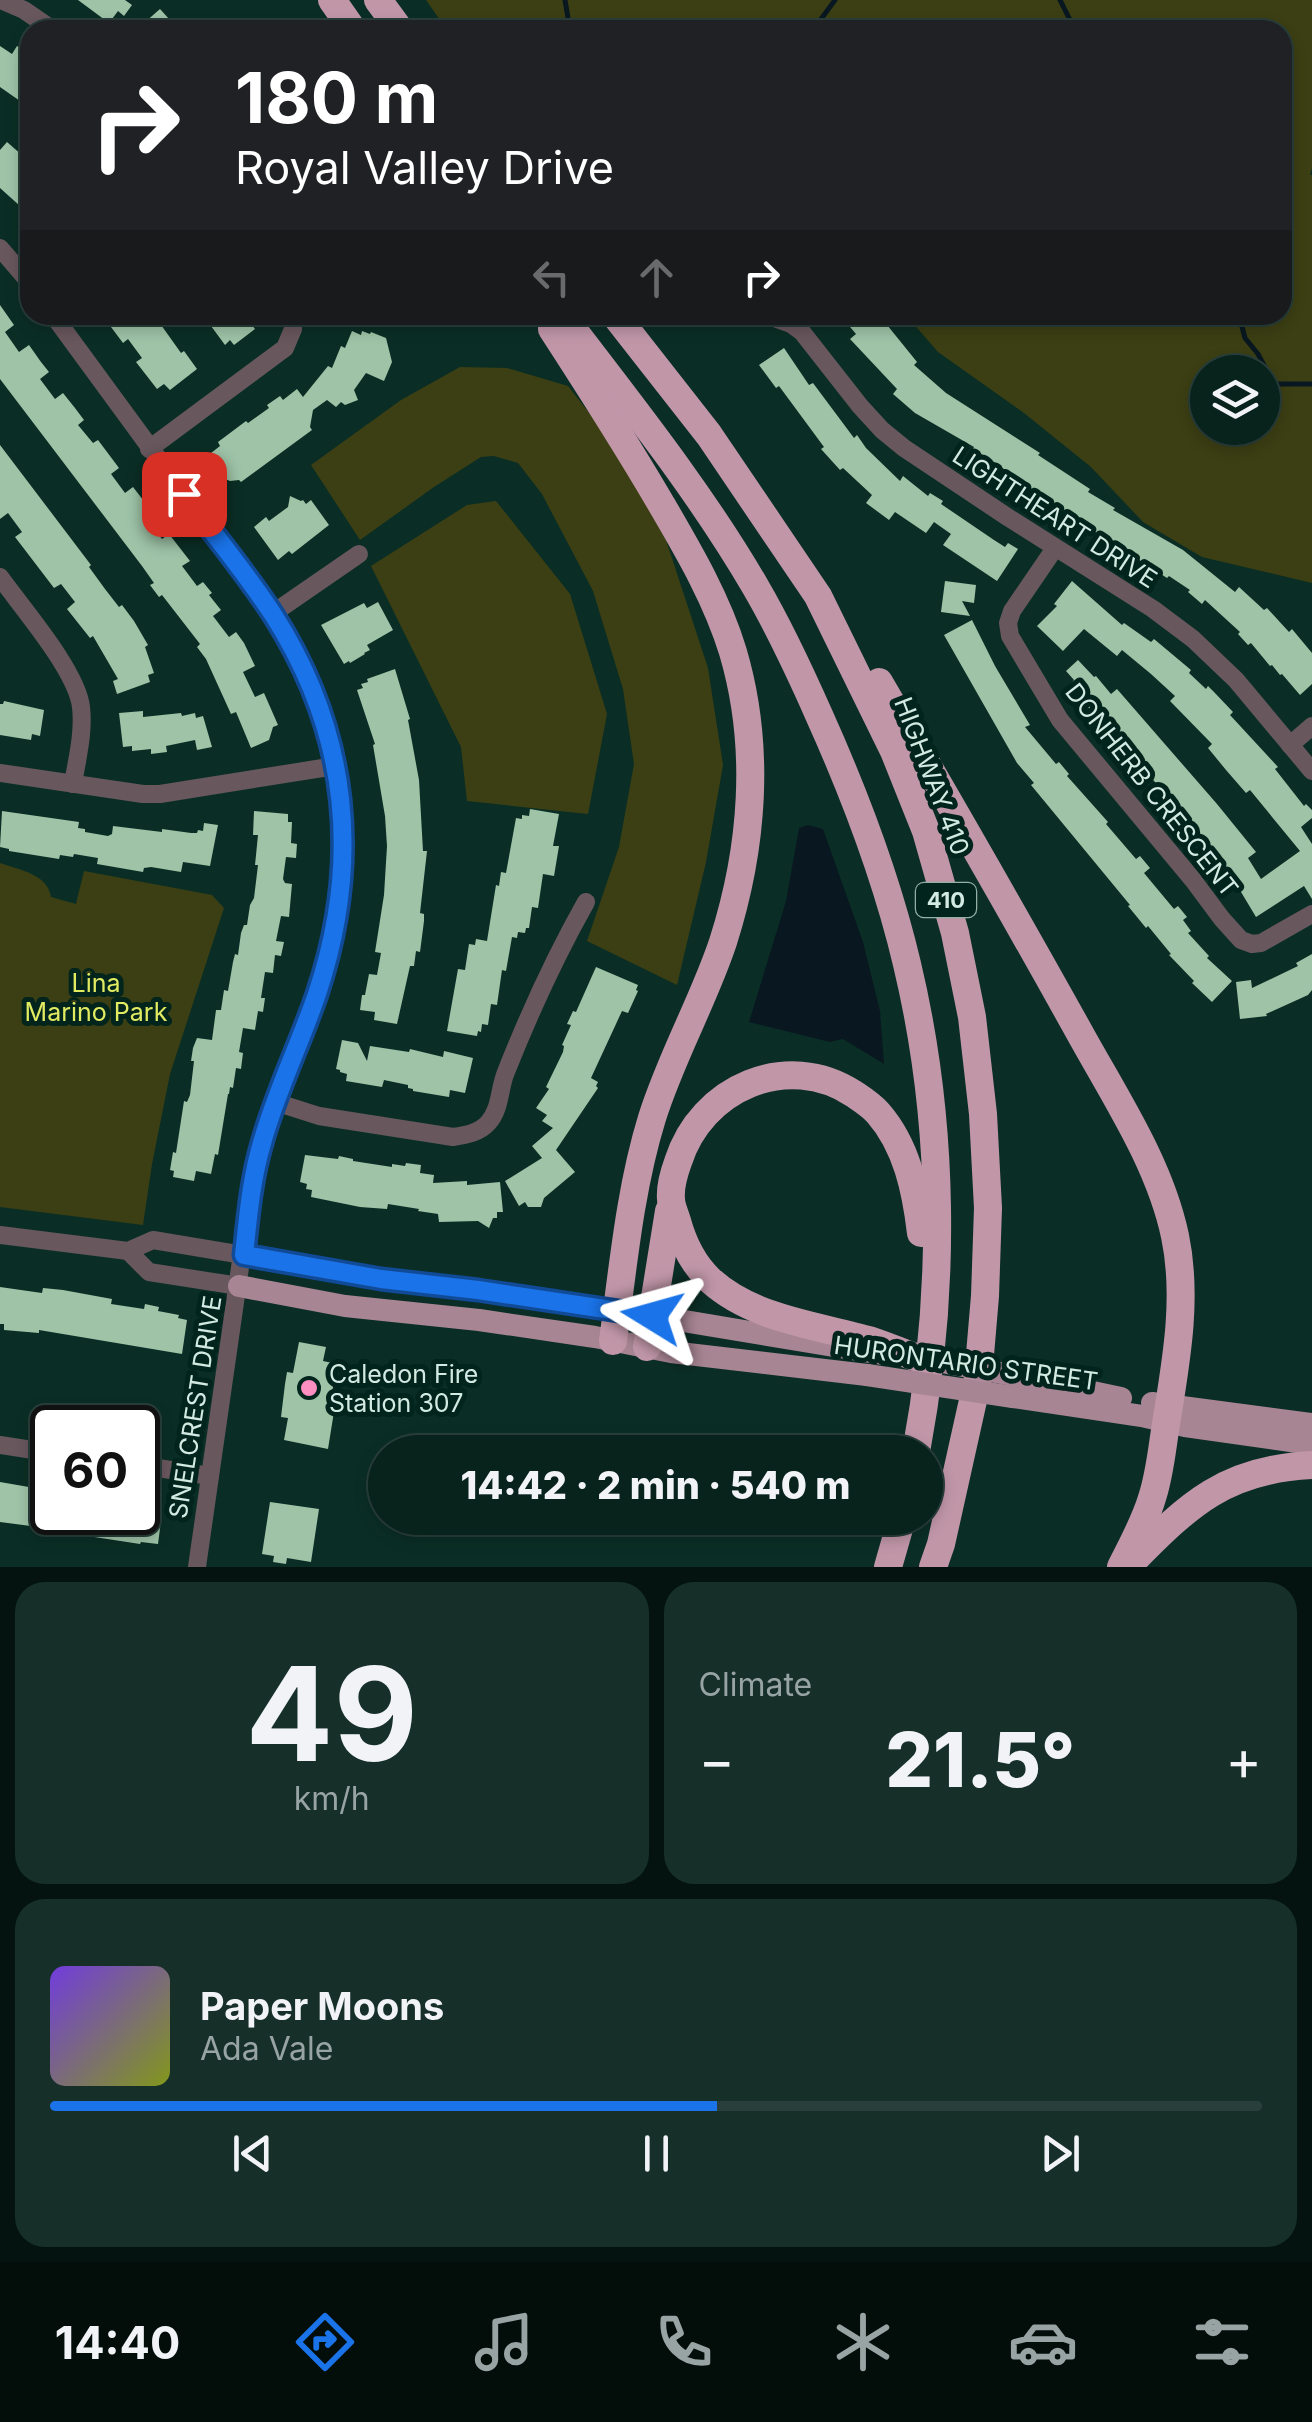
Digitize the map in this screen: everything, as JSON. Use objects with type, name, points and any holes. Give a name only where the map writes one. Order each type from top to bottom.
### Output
[{"type":"highway","points":[[549,325],[693,558],[732,652],[751,760],[748,834],[738,883],[722,943],[651,1120],[629,1225],[613,1341]]},
{"type":"highway","name":"410","points":[[570,325],[681,472],[756,586],[842,766],[877,860],[907,965],[930,1094],[938,1246],[919,1435]]},
{"type":"highway","name":"HIGHWAY 410","points":[[623,325],[709,435],[818,596],[894,751],[926,831],[955,933],[972,1017],[983,1114],[988,1208],[985,1296],[978,1378],[933,1567]]},
{"type":"highway","points":[[818,596],[845,623],[916,744],[1128,1122],[1166,1204],[1175,1236],[1181,1308],[1153,1496],[1124,1567]]},
{"type":"highway","points":[[647,1348],[679,1158],[692,1129],[708,1109],[739,1087],[773,1076],[822,1079],[869,1104],[892,1132],[916,1194],[926,1297],[924,1409]]},
{"type":"highway","points":[[671,1199],[683,1242],[696,1263],[712,1281],[747,1304],[870,1356],[915,1357]]},
{"type":"highway","points":[[1124,1567],[1176,1517],[1229,1482],[1255,1473],[1312,1465]]},
{"type":"highway","points":[[888,1567],[897,1535]]},
{"type":"main road","name":"HURONTARIO STREET","points":[[244,1255],[381,1279],[652,1316],[1015,1386],[1144,1402],[1168,1413],[1312,1444]]},
{"type":"main road","name":"HURONTARIO STREET","points":[[239,1286],[345,1306],[479,1320],[760,1364],[870,1356]]},
{"type":"main road","name":"HURONTARIO STREET","points":[[915,1357],[1015,1386]]},
{"type":"main road","name":"HURONTARIO STREET","points":[[1168,1413],[1312,1424]]},
{"type":"street","points":[[1,0],[28,5]]},
{"type":"street","points":[[0,248],[20,271]]},
{"type":"street","name":"SNELCREST DRIVE","points":[[60,325],[272,614],[315,693],[335,766],[342,816],[343,857],[333,935],[316,995],[254,1170],[197,1567]]},
{"type":"street","points":[[149,448],[285,348],[293,325]]},
{"type":"street","name":"LIGHTHEART DRIVE","points":[[792,325],[802,332],[860,406],[904,448],[1193,639],[1236,680],[1312,772]]},
{"type":"street","name":"DONHERB CRESCENT","points":[[1055,548],[1008,623],[1010,636],[1050,707],[1241,940],[1252,944],[1269,940],[1312,914]]},
{"type":"street","points":[[272,614],[359,554]]},
{"type":"street","points":[[0,577],[71,674],[82,705],[82,733],[73,784]]},
{"type":"street","points":[[1290,745],[1312,726]]},
{"type":"street","points":[[0,773],[160,794],[335,766]]},
{"type":"street","points":[[276,1102],[319,1116],[453,1137],[481,1129],[497,1109],[504,1077],[586,902]]},
{"type":"street","points":[[0,1236],[128,1251],[153,1240],[244,1255]]},
{"type":"street","points":[[128,1251],[149,1272],[239,1286]]},
{"type":"street","points":[[0,1445],[30,1450]]},
{"type":"street","points":[[160,1468],[210,1476]]},
{"type":"green space","points":[[426,0],[1312,0],[1312,583],[1202,557],[1143,522],[1091,467],[938,352],[915,325],[1292,325],[1292,20],[440,20]]},
{"type":"green space","points":[[460,367],[507,368],[568,386],[609,438],[666,540],[708,668],[723,765],[706,862],[677,985],[587,941],[619,847],[634,764],[623,689],[593,591],[542,494],[518,463],[494,456],[481,457],[360,540],[311,465],[401,400]]},
{"type":"green space","points":[[496,501],[570,594],[607,714],[588,814],[467,801],[461,747],[371,566],[467,505]]},
{"type":"green space","name":"Lina Marino Park","points":[[0,863],[39,878],[51,897],[76,904],[84,871],[212,895],[224,908],[170,1074],[143,1225],[0,1207]]},
{"type":"water","points":[[808,825],[823,829],[863,942],[880,1011],[884,1064],[843,1039],[830,1042],[749,1022],[786,901],[799,828]]},
{"type":"building","points":[[78,0],[125,0],[132,5],[124,16],[118,11],[111,20],[105,20]]},
{"type":"building","points":[[160,9],[170,20],[147,20]]},
{"type":"building","points":[[0,46],[12,54],[17,46],[20,101],[0,87]]},
{"type":"building","points":[[7,142],[20,153],[20,206],[0,188],[0,150]]},
{"type":"building","points":[[0,305],[14,325],[5,332],[19,352],[29,345],[49,372],[40,379],[55,399],[63,393],[75,408],[84,420],[78,425],[93,443],[98,440],[119,468],[111,474],[125,493],[133,487],[154,514],[147,520],[162,539],[169,534],[190,561],[182,566],[197,586],[203,582],[212,593],[209,595],[221,610],[213,616],[229,637],[236,632],[244,643],[255,666],[243,672],[255,697],[264,693],[278,725],[273,727],[269,740],[251,748],[236,712],[231,714],[197,647],[200,644],[162,595],[159,597],[142,566],[0,379]]},
{"type":"building","points":[[110,325],[161,325],[197,369],[170,390],[164,384],[157,389],[136,362],[142,358],[128,339],[123,343]]},
{"type":"building","points":[[252,325],[255,329],[234,345],[230,340],[225,345],[211,326]]},
{"type":"building","points":[[848,325],[887,325],[917,362],[914,365],[946,393],[1040,453],[1113,510],[1183,550],[1235,592],[1239,587],[1264,610],[1267,608],[1312,653],[1312,684],[1300,695],[1205,600],[1202,604],[1169,576],[1048,505],[1050,501],[1004,472],[974,447],[915,413],[893,394],[897,389],[850,339],[856,334]]},
{"type":"building","points":[[352,331],[386,338],[392,362],[384,381],[366,373],[354,390],[358,400],[345,405],[341,402],[336,407],[327,400],[313,410],[312,430],[241,482],[218,476],[206,457],[220,446],[218,442],[269,408],[267,405],[280,396],[283,400],[297,389],[303,397],[328,366],[332,368]]},
{"type":"building","points":[[784,348],[854,438],[857,435],[900,481],[903,476],[1005,547],[1008,543],[1018,549],[997,581],[943,545],[951,534],[934,522],[926,533],[895,512],[889,520],[866,503],[872,495],[821,449],[824,447],[779,386],[776,388],[759,365]]},
{"type":"building","points":[[0,445],[105,589],[134,621],[148,645],[145,647],[154,673],[148,675],[150,682],[117,694],[113,681],[118,679],[93,636],[90,638],[67,609],[75,602],[61,584],[54,588],[15,537],[22,532],[8,513],[0,519]]},
{"type":"building","points":[[290,496],[306,504],[311,500],[329,525],[278,560],[254,527],[288,507]]},
{"type":"building","points":[[945,581],[976,585],[974,603],[962,601],[970,616],[941,612]]},
{"type":"building","points":[[1072,581],[1122,625],[1151,642],[1154,639],[1191,670],[1189,673],[1206,689],[1208,686],[1278,767],[1275,769],[1304,806],[1312,810],[1312,818],[1301,827],[1312,844],[1312,899],[1304,886],[1256,917],[1220,862],[1157,792],[1161,789],[1111,731],[1108,734],[1096,721],[1066,671],[1078,660],[1111,694],[1117,689],[1217,804],[1256,852],[1248,858],[1261,879],[1300,851],[1250,790],[1246,793],[1226,770],[1208,748],[1212,744],[1170,701],[1175,696],[1151,674],[1122,650],[1117,656],[1084,629],[1063,651],[1037,626],[1057,606],[1054,604]]},
{"type":"building","points":[[378,602],[393,630],[367,645],[370,650],[365,654],[344,664],[321,625],[364,603],[367,608]]},
{"type":"building","points":[[972,620],[1030,725],[1025,727],[1056,764],[1059,762],[1136,859],[1140,856],[1150,868],[1144,873],[1174,909],[1178,906],[1187,917],[1183,920],[1191,931],[1188,933],[1232,981],[1212,1002],[1128,906],[1017,763],[944,635]]},
{"type":"building","points":[[395,669],[410,719],[423,851],[427,851],[420,952],[416,951],[414,966],[410,966],[397,1024],[374,1020],[375,1012],[360,1010],[369,974],[377,975],[381,953],[375,952],[387,846],[375,744],[357,690],[363,688],[361,684],[367,679]]},
{"type":"building","points":[[4,701],[44,710],[40,736],[32,734],[31,740],[0,735],[0,704]]},
{"type":"building","points":[[143,711],[143,717],[181,713],[203,716],[212,747],[197,750],[195,740],[166,746],[167,752],[151,754],[151,749],[132,751],[132,746],[123,747],[119,713]]},
{"type":"building","points":[[530,809],[559,814],[553,846],[559,846],[554,876],[543,874],[538,908],[532,907],[529,928],[525,933],[518,932],[517,938],[512,937],[497,1005],[491,1004],[488,1025],[482,1024],[477,1036],[447,1031],[458,969],[465,970],[469,944],[475,945],[476,939],[487,941],[496,885],[499,886],[501,872],[506,873],[516,818],[529,816]]},
{"type":"building","points":[[2,811],[79,822],[78,828],[85,832],[108,836],[113,826],[197,833],[203,831],[204,823],[218,825],[210,866],[183,862],[181,872],[151,867],[143,872],[97,864],[98,858],[74,854],[60,855],[59,859],[9,851],[0,847]]},
{"type":"building","points":[[254,811],[288,814],[288,822],[292,822],[291,843],[297,844],[296,858],[286,857],[283,879],[292,884],[289,917],[281,916],[276,941],[284,942],[281,956],[275,955],[273,973],[265,972],[263,1012],[258,1011],[255,1030],[243,1028],[241,1069],[236,1068],[233,1088],[228,1094],[211,1174],[196,1171],[194,1181],[173,1177],[173,1152],[176,1153],[184,1101],[190,1095],[193,1048],[197,1038],[212,1040],[216,1010],[221,1010],[224,990],[228,991],[235,954],[238,955],[241,933],[254,898],[258,835],[253,835]]},
{"type":"building","points":[[1312,954],[1312,990],[1308,995],[1267,1016],[1240,1019],[1236,982],[1251,980],[1252,988],[1298,966],[1296,963]]},
{"type":"building","points":[[596,967],[638,985],[638,991],[628,1013],[622,1011],[591,1078],[598,1082],[598,1088],[556,1150],[575,1172],[544,1198],[541,1207],[528,1207],[525,1202],[519,1206],[505,1181],[542,1158],[532,1146],[553,1128],[542,1121],[547,1115],[536,1108],[549,1089],[546,1087],[571,1025],[567,1024]]},
{"type":"building","points":[[342,1040],[358,1043],[367,1061],[370,1046],[443,1057],[444,1051],[473,1058],[465,1093],[450,1090],[449,1097],[413,1091],[408,1085],[384,1080],[382,1087],[346,1081],[347,1074],[336,1069]]},
{"type":"building","points":[[305,1155],[338,1159],[339,1156],[392,1167],[406,1163],[421,1165],[420,1173],[434,1175],[433,1183],[500,1182],[503,1212],[497,1212],[489,1228],[478,1221],[439,1222],[438,1214],[419,1209],[388,1204],[387,1209],[360,1207],[311,1197],[312,1190],[300,1182]]},
{"type":"building","points":[[0,1287],[42,1293],[43,1288],[63,1290],[112,1299],[111,1304],[159,1307],[158,1311],[187,1320],[182,1354],[39,1330],[4,1330],[4,1324],[0,1324]]},
{"type":"building","name":"Caledon Fire Station 307","points":[[299,1342],[326,1347],[323,1361],[337,1364],[332,1393],[337,1393],[328,1449],[284,1440],[288,1418],[281,1417],[285,1384],[287,1372],[293,1373]]},
{"type":"building","points":[[0,1482],[30,1487],[30,1526],[0,1522]]},
{"type":"building","points":[[270,1502],[319,1509],[311,1562],[287,1558],[286,1564],[273,1562],[274,1556],[262,1554]]},
{"type":"building","points":[[81,1535],[159,1535],[158,1544]]},
{"type":"waterway","points":[[565,0],[568,20]]},
{"type":"waterway","points":[[820,20],[835,0]]},
{"type":"waterway","points":[[1060,0],[1070,20]]},
{"type":"waterway","points":[[1242,325],[1245,338],[1274,384],[1312,384]]},
{"type":"place","name":"Caledon Fire Station 307","points":[[309,1388]]},
{"type":"route","points":[[184,494],[272,614],[307,676],[328,738],[342,816],[342,876],[333,935],[316,995],[254,1170],[244,1255],[381,1279],[652,1316]]}]
